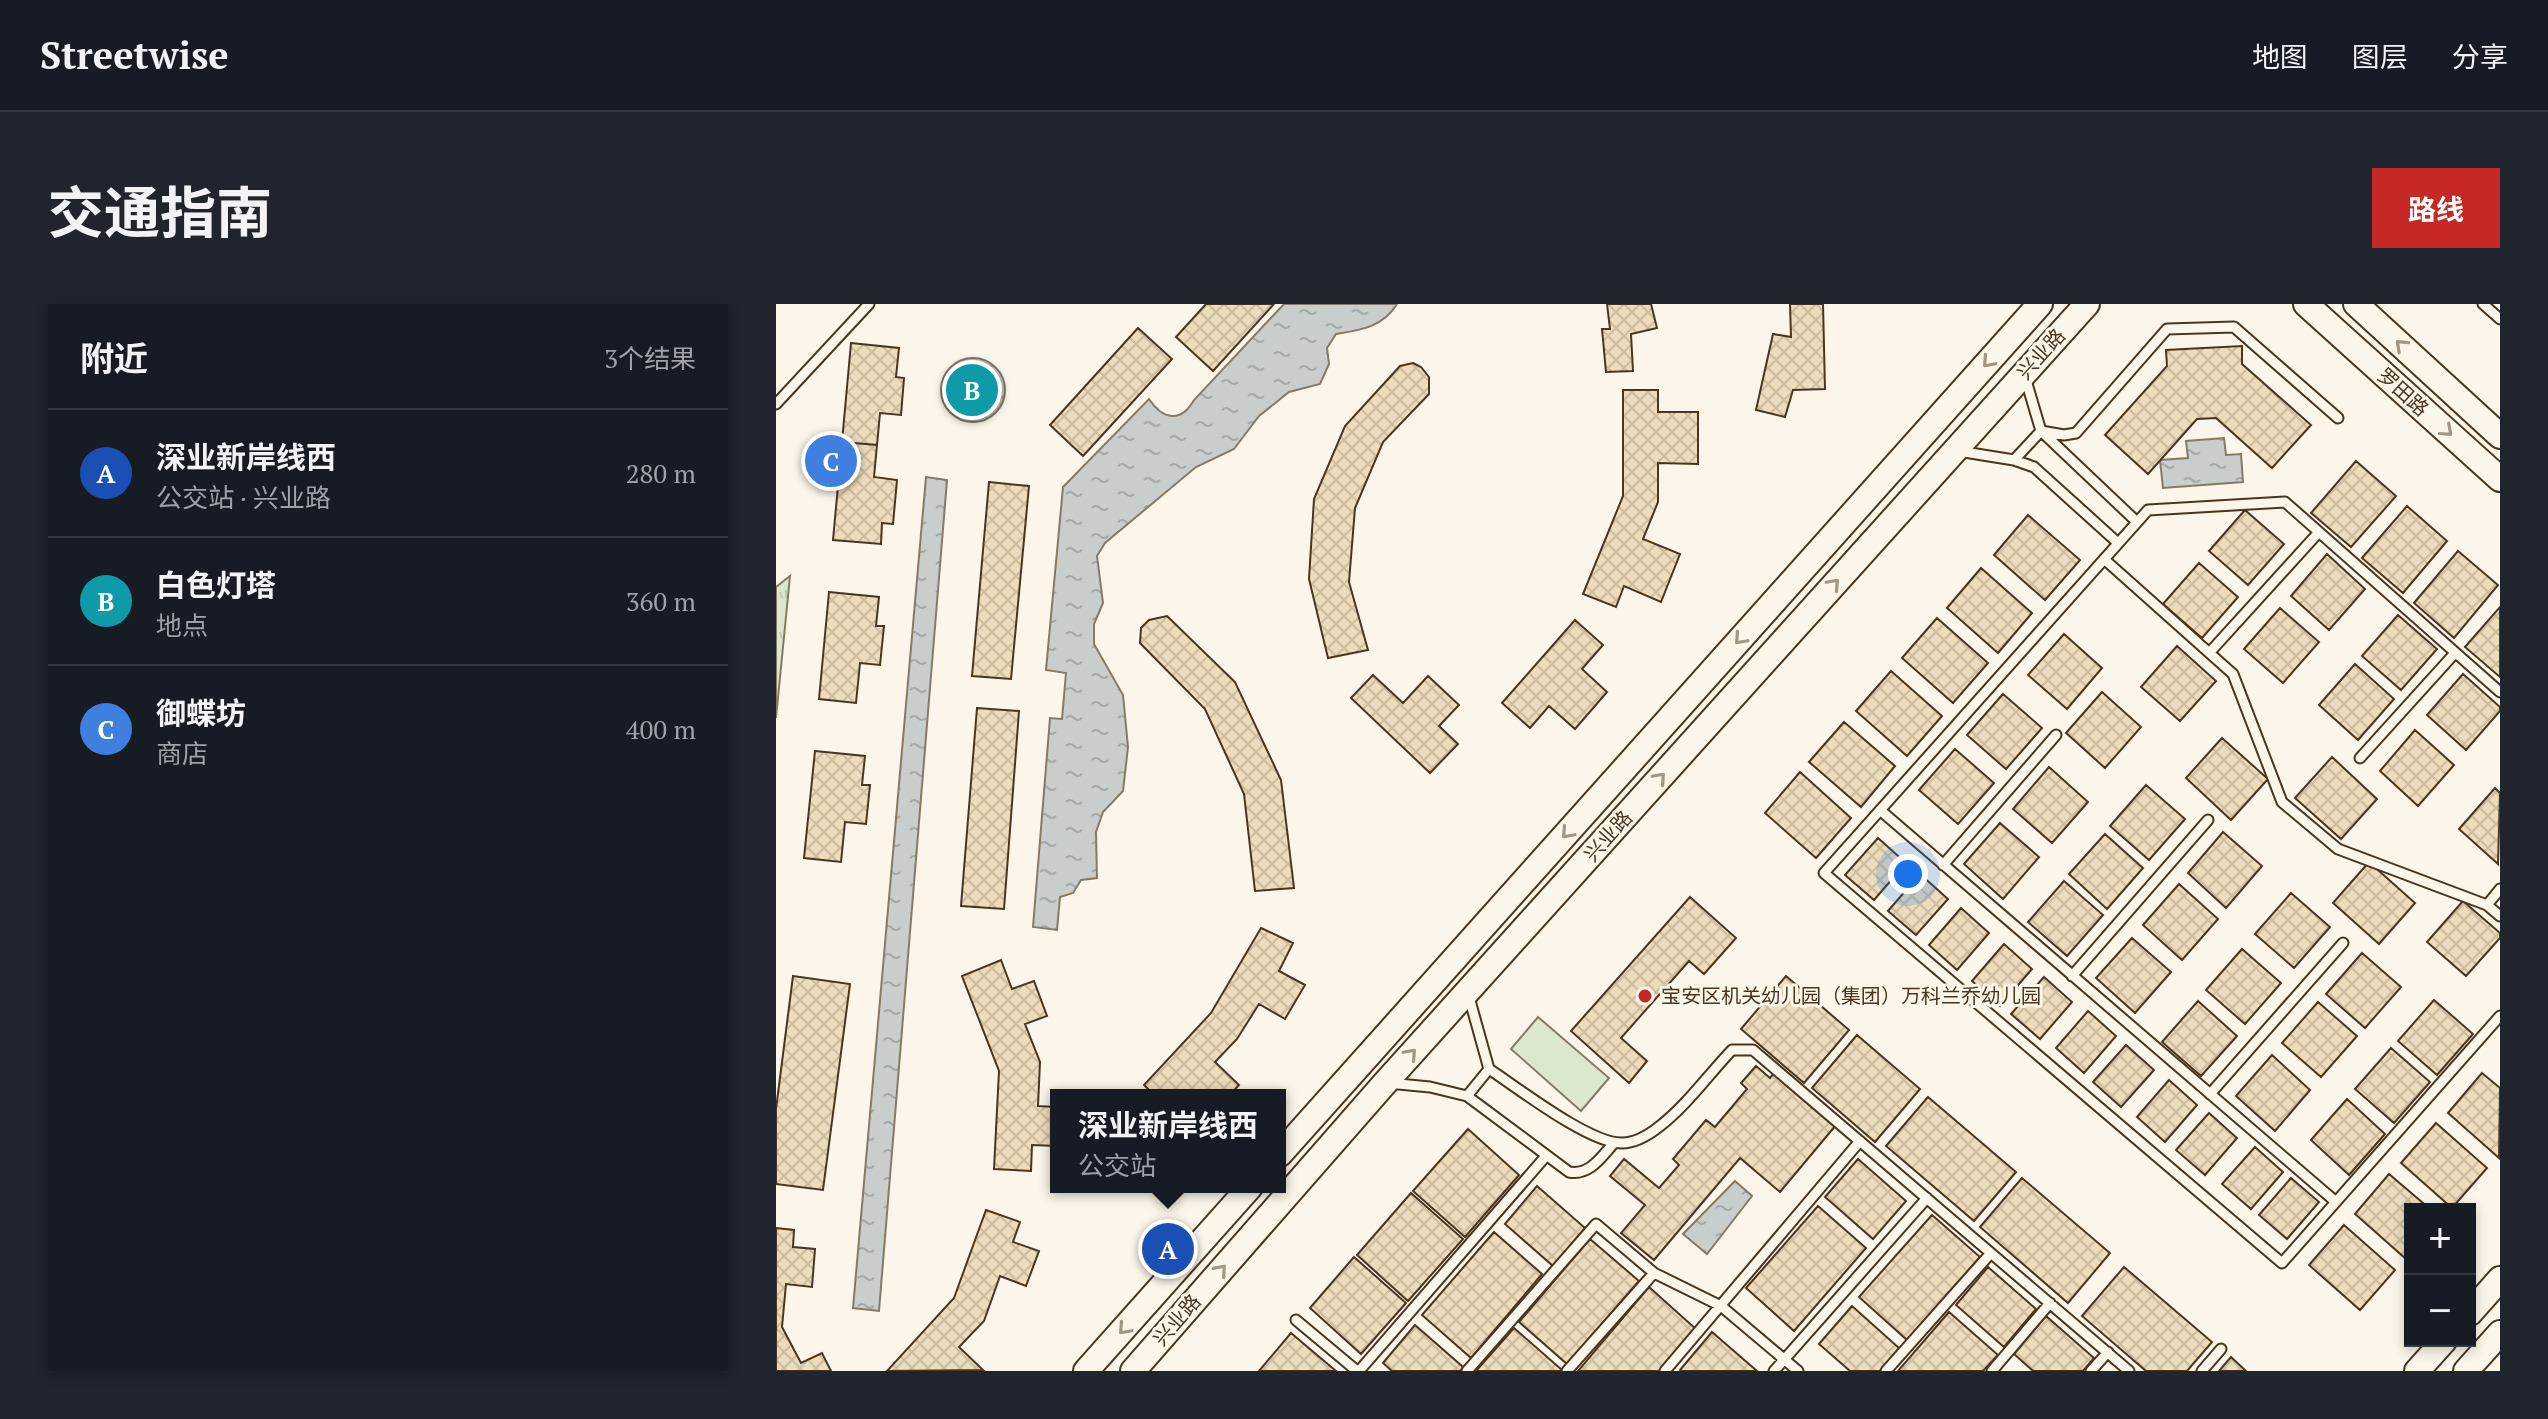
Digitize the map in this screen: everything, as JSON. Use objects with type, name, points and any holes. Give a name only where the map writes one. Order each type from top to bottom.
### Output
[{"type":"main road","name":"兴业路","points":[[1286,1147],[2040,304]]},
{"type":"main road","name":"罗田路","points":[[2306,304],[2500,479]]},
{"type":"main road","name":"罗田路","points":[[2356,304],[2500,436]]},
{"type":"main road","name":"兴业路","points":[[1133,1371],[1385,1083],[2086,306]]},
{"type":"main road","points":[[1334,1093],[1331,1104],[1336,1114],[1345,1119],[1358,1114]]},
{"type":"main road","name":"兴业路","points":[[1086,1371],[1245,1193]]},
{"type":"main road","points":[[2476,1306],[2500,1279]]},
{"type":"main road","points":[[2466,1371],[2500,1333]]},
{"type":"main road","points":[[2417,1371],[2439,1347]]},
{"type":"lane","points":[[776,404],[869,304]]},
{"type":"lane","points":[[2483,304],[2500,319]]},
{"type":"lane","points":[[2041,431],[2064,435],[2076,433],[2167,329],[2234,327],[2338,418]]},
{"type":"lane","points":[[2024,373],[2041,431],[2137,522]]},
{"type":"lane","points":[[2014,460],[2041,431]]},
{"type":"lane","points":[[1955,450],[2014,460],[2034,467],[2118,543]]},
{"type":"lane","points":[[2500,692],[2285,502],[2148,510],[1824,873],[2282,1263],[2500,1016]]},
{"type":"lane","points":[[2210,652],[2319,532]]},
{"type":"lane","points":[[2104,559],[2233,674],[2282,802],[2338,849],[2487,905],[2500,916]]},
{"type":"lane","points":[[2360,758],[2455,653]]},
{"type":"lane","points":[[1943,865],[2056,735]]},
{"type":"lane","points":[[1880,810],[2336,1202]]},
{"type":"lane","points":[[2072,976],[2208,820]]},
{"type":"lane","points":[[2487,905],[2500,889]]},
{"type":"lane","points":[[2210,1094],[2343,943]]},
{"type":"lane","points":[[1468,991],[1489,1069],[1587,1133],[1614,1143],[1624,1144],[1640,1139],[1661,1126],[1732,1050],[1753,1050],[2129,1371]]},
{"type":"lane","points":[[1467,1096],[1489,1069]]},
{"type":"lane","points":[[1385,1083],[1430,1087],[1467,1096],[1569,1172],[1576,1173],[1592,1167],[1614,1143]]},
{"type":"lane","points":[[1665,1371],[1860,1141]]},
{"type":"lane","points":[[1296,1320],[1358,1371],[1546,1156]]},
{"type":"lane","points":[[1774,1371],[1927,1198]]},
{"type":"lane","points":[[1467,1371],[1596,1224],[1654,1273],[1721,1306],[1798,1371]]},
{"type":"lane","points":[[1886,1371],[1991,1253]]},
{"type":"lane","points":[[1567,1371],[1654,1273]]},
{"type":"lane","points":[[1992,1371],[2050,1303]]},
{"type":"lane","points":[[2202,1371],[2221,1349]]},
{"type":"lane","points":[[2091,1371],[2108,1352]]},
{"type":"green space","points":[[790,576],[776,718],[776,587]]},
{"type":"green space","points":[[1538,1017],[1609,1078],[1581,1111],[1511,1049]]},
{"type":"water","points":[[1284,304],[1397,304],[1378,323],[1336,334],[1327,348],[1329,364],[1320,384],[1289,392],[1259,416],[1234,449],[1196,467],[1105,543],[1097,556],[1103,603],[1094,624],[1094,644],[1123,695],[1128,747],[1123,791],[1103,812],[1096,832],[1097,878],[1081,880],[1073,893],[1060,897],[1057,930],[1033,927],[1050,718],[1062,719],[1066,673],[1046,670],[1063,487],[1149,399],[1166,415],[1183,412]]},
{"type":"water","points":[[973,358],[991,364],[999,372],[1005,390],[999,408],[991,416],[973,422],[955,416],[947,408],[941,390],[947,372],[955,364]]},
{"type":"water","points":[[2224,438],[2226,455],[2241,454],[2243,482],[2163,488],[2160,460],[2188,458],[2186,441]]},
{"type":"water","points":[[926,477],[947,480],[879,1311],[853,1308]]},
{"type":"water","points":[[1735,1181],[1752,1196],[1707,1254],[1683,1234]]},
{"type":"building","points":[[1206,304],[1274,304],[1213,371],[1176,337]]},
{"type":"building","points":[[1607,304],[1651,304],[1657,328],[1631,334],[1633,371],[1606,372],[1602,329],[1610,329]]},
{"type":"building","points":[[1790,304],[1823,304],[1825,389],[1793,390],[1785,417],[1756,410],[1773,334],[1791,337]]},
{"type":"building","points":[[1138,328],[1172,359],[1083,456],[1050,425]]},
{"type":"building","points":[[851,343],[899,348],[896,377],[904,378],[901,415],[880,413],[877,445],[842,442]]},
{"type":"building","points":[[2242,346],[2242,364],[2311,425],[2272,468],[2216,418],[2197,419],[2148,474],[2105,435],[2167,366],[2166,350]]},
{"type":"building","points":[[1413,363],[1429,377],[1429,394],[1383,442],[1355,508],[1349,582],[1368,650],[1328,658],[1309,579],[1314,499],[1345,426],[1400,366]]},
{"type":"building","points":[[972,381],[980,389],[972,397],[964,389]]},
{"type":"building","points":[[1623,390],[1658,390],[1658,412],[1698,412],[1698,464],[1658,463],[1658,502],[1643,539],[1680,554],[1661,602],[1624,586],[1616,607],[1583,594],[1623,496]]},
{"type":"building","points":[[842,442],[877,445],[874,477],[897,480],[893,524],[882,523],[881,544],[833,540]]},
{"type":"building","points":[[2356,461],[2396,496],[2351,547],[2311,513]]},
{"type":"building","points":[[989,482],[1029,486],[1011,679],[972,676]]},
{"type":"building","points":[[2407,506],[2447,541],[2403,593],[2362,558]]},
{"type":"building","points":[[2245,510],[2284,544],[2248,585],[2209,551]]},
{"type":"building","points":[[2028,515],[2080,560],[2045,600],[1994,555]]},
{"type":"building","points":[[2458,551],[2498,585],[2454,638],[2414,603]]},
{"type":"building","points":[[2327,554],[2365,589],[2329,630],[2291,596]]},
{"type":"building","points":[[2199,563],[2238,597],[2202,638],[2163,604]]},
{"type":"building","points":[[1981,568],[2032,613],[1998,653],[1947,608]]},
{"type":"building","points":[[829,592],[879,597],[876,626],[884,626],[880,665],[860,663],[856,703],[819,699]]},
{"type":"building","points":[[2500,607],[2500,677],[2465,647]]},
{"type":"building","points":[[2280,608],[2319,642],[2283,683],[2244,649]]},
{"type":"building","points":[[2398,615],[2437,649],[2401,690],[2362,656]]},
{"type":"building","points":[[1167,616],[1235,682],[1281,780],[1294,888],[1255,891],[1244,794],[1205,709],[1140,643],[1141,628],[1149,620]]},
{"type":"building","points":[[1937,618],[1988,663],[1953,703],[1902,658]]},
{"type":"building","points":[[1575,620],[1603,645],[1582,669],[1607,692],[1575,729],[1549,706],[1530,728],[1502,703]]},
{"type":"building","points":[[2064,634],[2102,668],[2067,709],[2028,675]]},
{"type":"building","points":[[2177,646],[2216,681],[2180,721],[2141,687]]},
{"type":"building","points":[[2355,664],[2394,699],[2358,740],[2319,705]]},
{"type":"building","points":[[1891,671],[1942,716],[1907,756],[1856,711]]},
{"type":"building","points":[[2463,674],[2500,707],[2500,711],[2466,750],[2427,715]]},
{"type":"building","points":[[1373,675],[1403,703],[1428,676],[1459,705],[1439,726],[1458,744],[1430,773],[1351,698]]},
{"type":"building","points":[[2102,692],[2141,727],[2105,768],[2066,733]]},
{"type":"building","points":[[2003,694],[2042,728],[2006,769],[1967,735]]},
{"type":"building","points":[[977,708],[1019,711],[1004,909],[961,906]]},
{"type":"building","points":[[1844,722],[1895,766],[1861,807],[1809,762]]},
{"type":"building","points":[[2415,730],[2454,765],[2418,806],[2380,771]]},
{"type":"building","points":[[2222,738],[2268,779],[2231,820],[2186,778]]},
{"type":"building","points":[[1955,749],[1994,783],[1958,824],[1919,790]]},
{"type":"building","points":[[815,751],[865,756],[862,785],[870,785],[866,824],[845,822],[841,862],[804,858]]},
{"type":"building","points":[[2332,757],[2377,799],[2341,839],[2295,798]]},
{"type":"building","points":[[2049,767],[2088,802],[2052,843],[2013,809]]},
{"type":"building","points":[[1800,772],[1851,818],[1816,858],[1765,813]]},
{"type":"building","points":[[2146,785],[2185,819],[2149,860],[2110,826]]},
{"type":"building","points":[[2495,788],[2500,793],[2498,864],[2459,829]]},
{"type":"building","points":[[2000,823],[2039,857],[2003,899],[1964,864]]},
{"type":"building","points":[[2223,832],[2262,866],[2226,908],[2188,873]]},
{"type":"building","points":[[2105,834],[2143,868],[2107,909],[2069,874]]},
{"type":"building","points":[[1878,838],[1906,863],[1874,900],[1845,875]]},
{"type":"building","points":[[2369,862],[2415,903],[2379,944],[2333,903]]},
{"type":"building","points":[[1920,874],[1948,899],[1916,935],[1888,911]]},
{"type":"building","points":[[2064,881],[2103,915],[2067,956],[2028,922]]},
{"type":"building","points":[[2179,884],[2218,919],[2182,960],[2143,925]]},
{"type":"building","points":[[2291,893],[2330,927],[2294,968],[2255,934]]},
{"type":"building","points":[[1690,897],[1736,938],[1704,974],[1689,961],[1621,1038],[1647,1061],[1629,1083],[1571,1031]]},
{"type":"building","points":[[2463,901],[2500,933],[2500,938],[2466,976],[2427,942]]},
{"type":"building","points":[[1961,908],[1989,933],[1957,970],[1929,945]]},
{"type":"building","points":[[1261,928],[1293,943],[1279,971],[1305,985],[1285,1019],[1259,1004],[1237,1039],[1215,1062],[1239,1085],[1235,1089],[1148,1089],[1144,1085],[1211,1013]]},
{"type":"building","points":[[2132,938],[2171,972],[2135,1013],[2096,978]]},
{"type":"building","points":[[2004,944],[2032,969],[2000,1006],[1972,981]]},
{"type":"building","points":[[2242,949],[2281,983],[2245,1024],[2206,990]]},
{"type":"building","points":[[2362,953],[2401,987],[2365,1028],[2326,994]]},
{"type":"building","points":[[1001,960],[1012,989],[1034,981],[1047,1016],[1025,1024],[1040,1062],[1038,1106],[1050,1107],[1050,1146],[1032,1145],[1031,1171],[994,1169],[999,1071],[962,976]]},
{"type":"building","points":[[793,976],[850,984],[823,1190],[776,1184],[776,1109]]},
{"type":"building","points":[[1786,976],[1849,1030],[1804,1083],[1741,1029]]},
{"type":"building","points":[[2044,977],[2072,1002],[2040,1039],[2011,1014]]},
{"type":"building","points":[[2434,1000],[2473,1034],[2437,1075],[2398,1041]]},
{"type":"building","points":[[2198,1001],[2237,1036],[2201,1076],[2162,1042]]},
{"type":"building","points":[[2318,1002],[2357,1036],[2321,1077],[2282,1043]]},
{"type":"building","points":[[2088,1011],[2116,1036],[2084,1073],[2056,1048]]},
{"type":"building","points":[[1857,1035],[1920,1089],[1875,1142],[1812,1088]]},
{"type":"building","points":[[2126,1045],[2154,1070],[2121,1107],[2093,1082]]},
{"type":"building","points":[[2391,1048],[2430,1082],[2394,1123],[2355,1089]]},
{"type":"building","points":[[2272,1055],[2310,1090],[2275,1131],[2236,1096]]},
{"type":"building","points":[[1756,1066],[1770,1078],[1774,1073],[1836,1125],[1780,1192],[1740,1158],[1654,1260],[1621,1233],[1645,1205],[1610,1176],[1624,1159],[1659,1188],[1679,1165],[1673,1159],[1706,1120],[1715,1127],[1747,1089],[1741,1083]]},
{"type":"building","points":[[2482,1073],[2500,1088],[2499,1158],[2448,1113]]},
{"type":"building","points":[[2169,1080],[2197,1105],[2165,1142],[2137,1117]]},
{"type":"building","points":[[1928,1097],[2016,1172],[1974,1221],[1886,1146]]},
{"type":"building","points":[[2347,1099],[2385,1134],[2349,1175],[2311,1140]]},
{"type":"building","points":[[2209,1113],[2237,1138],[2205,1175],[2176,1150]]},
{"type":"building","points":[[2436,1123],[2487,1168],[2456,1203],[2446,1203],[2401,1163]]},
{"type":"building","points":[[1468,1129],[1519,1175],[1465,1237],[1413,1191]]},
{"type":"building","points":[[2255,1147],[2283,1172],[2251,1209],[2222,1184]]},
{"type":"building","points":[[1858,1159],[1906,1201],[1873,1239],[1825,1197]]},
{"type":"building","points":[[2389,1174],[2423,1203],[2404,1203],[2404,1257],[2355,1214]]},
{"type":"building","points":[[2022,1178],[2110,1253],[2068,1303],[1980,1227]]},
{"type":"building","points":[[2291,1178],[2319,1202],[2287,1239],[2259,1215]]},
{"type":"building","points":[[1537,1186],[1585,1228],[1553,1266],[1505,1224]]},
{"type":"building","points":[[1411,1193],[1463,1239],[1408,1301],[1357,1255]]},
{"type":"building","points":[[1818,1206],[1866,1248],[1794,1331],[1746,1288]]},
{"type":"building","points":[[986,1210],[1020,1222],[1013,1242],[1039,1251],[1026,1286],[1000,1276],[984,1321],[959,1347],[983,1370],[887,1371],[954,1298]]},
{"type":"building","points":[[1932,1215],[1980,1257],[1907,1340],[1859,1297]]},
{"type":"building","points":[[2344,1225],[2395,1270],[2360,1310],[2309,1265]]},
{"type":"building","points":[[776,1228],[794,1230],[793,1247],[815,1249],[812,1287],[786,1284],[782,1327],[801,1363],[822,1353],[831,1371],[776,1371]]},
{"type":"building","points":[[1494,1232],[1542,1274],[1471,1358],[1422,1315]]},
{"type":"building","points":[[1590,1239],[1639,1281],[1567,1364],[1519,1322]]},
{"type":"building","points":[[1354,1257],[1406,1303],[1361,1354],[1310,1308]]},
{"type":"building","points":[[1988,1267],[2036,1309],[2004,1347],[1956,1305]]},
{"type":"building","points":[[2124,1267],[2212,1342],[2187,1371],[2146,1371],[2082,1316]]},
{"type":"building","points":[[1649,1287],[1697,1330],[1661,1371],[1578,1371]]},
{"type":"building","points":[[1852,1306],[1899,1348],[1880,1371],[1850,1371],[1819,1344]]},
{"type":"building","points":[[1949,1312],[1998,1355],[1983,1371],[1898,1371]]},
{"type":"building","points":[[2046,1316],[2094,1358],[2083,1371],[2033,1371],[2014,1354]]},
{"type":"building","points":[[1415,1325],[1463,1367],[1460,1371],[1392,1371],[1383,1363]]},
{"type":"building","points":[[1514,1328],[1562,1370],[1476,1371]]},
{"type":"building","points":[[1712,1332],[1757,1371],[1681,1371]]},
{"type":"building","points":[[1291,1333],[1336,1371],[1259,1371]]},
{"type":"building","points":[[2231,1357],[2246,1371],[2219,1371]]},
{"type":"place","name":"白色灯塔","points":[[972,390]]},
{"type":"place","name":"御蝶坊","points":[[831,461]]},
{"type":"place","name":"宝安区机关幼儿园（集团）万科兰乔幼儿园","points":[[1645,996]]},
{"type":"place","name":"深业新岸线西","points":[[1168,1249]]}]
